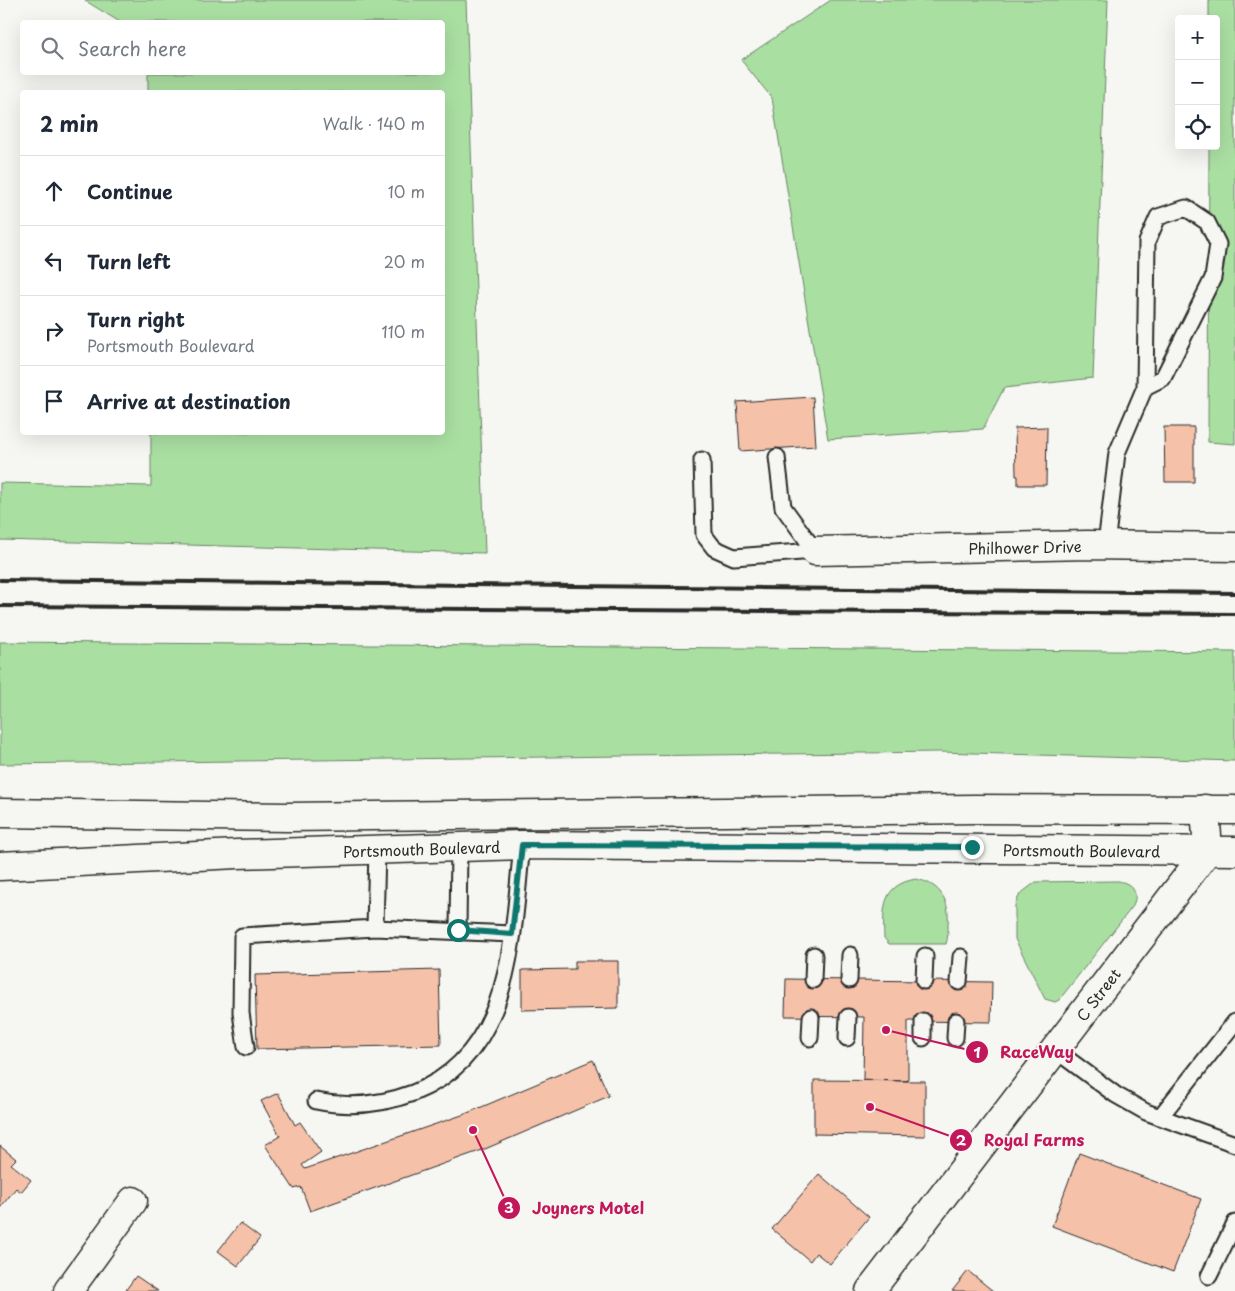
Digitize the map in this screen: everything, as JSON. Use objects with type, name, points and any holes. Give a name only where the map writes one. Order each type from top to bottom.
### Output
[{"type":"main road","name":"Philhower Drive","points":[[815,551],[1106,545],[1235,547]]},
{"type":"main road","name":"Portsmouth Boulevard","points":[[0,813],[288,817],[974,809],[1235,810]]},
{"type":"main road","points":[[1205,809],[1208,850]]},
{"type":"main road","name":"Portsmouth Boulevard","points":[[0,866],[237,854],[522,845],[1235,851]]},
{"type":"main road","name":"C Street","points":[[870,1291],[1208,850]]},
{"type":"main road","points":[[68,1291],[133,1201]]},
{"type":"lane","points":[[1106,545],[1116,453],[1145,387],[1147,242],[1158,217],[1186,208],[1207,222],[1218,244],[1213,278],[1163,378],[1145,387]]},
{"type":"lane","points":[[777,457],[783,507],[815,551]]},
{"type":"lane","points":[[702,460],[704,535],[714,548],[734,557],[815,551]]},
{"type":"lane","points":[[316,1101],[362,1105],[394,1100],[424,1088],[452,1070],[475,1047],[487,1026],[499,997],[510,959],[522,845]]},
{"type":"lane","points":[[458,930],[459,847]]},
{"type":"lane","points":[[375,928],[377,850]]},
{"type":"lane","points":[[246,1047],[241,1013],[242,936],[375,928],[458,930],[512,934]]},
{"type":"lane","points":[[813,980],[814,955]]},
{"type":"lane","points":[[849,980],[850,955]]},
{"type":"lane","points":[[924,981],[925,956]]},
{"type":"lane","points":[[960,982],[961,957]]},
{"type":"lane","points":[[810,1038],[811,1016]]},
{"type":"lane","points":[[847,1038],[848,1017]]},
{"type":"lane","points":[[923,1021],[923,1038]]},
{"type":"lane","points":[[955,1038],[956,1021]]},
{"type":"lane","points":[[1160,1118],[1235,1022]]},
{"type":"lane","points":[[1054,1049],[1116,1095],[1160,1118],[1235,1144]]},
{"type":"lane","points":[[1209,1276],[1235,1223]]},
{"type":"green space","points":[[84,0],[466,0],[485,553],[0,540],[0,483],[151,486],[151,435],[445,435],[445,90],[148,90],[148,75],[445,75],[445,20],[117,20]]},
{"type":"green space","points":[[831,0],[1108,0],[1093,378],[1004,388],[983,429],[828,439],[772,98],[741,60]]},
{"type":"green space","points":[[1209,0],[1235,0],[1235,444],[1208,442],[1209,150],[1220,150],[1220,15],[1209,15]]},
{"type":"green space","points":[[0,642],[1235,652],[1235,761],[940,752],[0,764]]},
{"type":"green space","points":[[916,879],[925,881],[938,889],[945,901],[948,916],[946,944],[889,944],[884,938],[884,908],[886,900],[896,887]]},
{"type":"green space","points":[[1118,881],[1127,884],[1135,892],[1133,906],[1059,1000],[1055,1002],[1045,999],[1015,939],[1015,905],[1020,894],[1036,882]]},
{"type":"building","points":[[813,397],[816,446],[740,451],[737,402]]},
{"type":"building","points":[[1047,427],[1046,485],[1018,485],[1018,476],[1016,476],[1015,428]]},
{"type":"building","points":[[1164,427],[1194,427],[1194,482],[1165,482]]},
{"type":"building","points":[[575,961],[618,961],[618,1008],[522,1010],[522,970],[575,969]]},
{"type":"building","points":[[439,970],[441,1045],[257,1049],[255,975]]},
{"type":"building","points":[[786,979],[992,982],[991,1022],[908,1021],[908,1081],[863,1080],[864,1017],[785,1016]]},
{"type":"building","points":[[593,1060],[609,1096],[485,1149],[310,1211],[301,1187],[294,1189],[265,1145],[280,1136],[261,1101],[278,1093],[295,1125],[300,1122],[321,1152],[302,1165],[305,1169],[465,1114]]},
{"type":"building","points":[[814,1080],[925,1081],[925,1136],[814,1134]]},
{"type":"building","points":[[0,1146],[16,1159],[11,1164],[31,1180],[21,1192],[16,1188],[0,1208]]},
{"type":"building","points":[[1079,1153],[1201,1199],[1173,1272],[1052,1226]]},
{"type":"building","points":[[819,1174],[869,1217],[830,1264],[816,1253],[810,1261],[772,1229]]},
{"type":"building","points":[[240,1223],[260,1238],[238,1266],[218,1251]]},
{"type":"building","points":[[968,1271],[993,1291],[952,1291]]},
{"type":"building","points":[[136,1276],[158,1291],[125,1291]]},
{"type":"railway","points":[[0,580],[1235,593]]},
{"type":"railway","points":[[0,606],[1235,614]]},
{"type":"place","name":"RaceWay","points":[[886,1030]]},
{"type":"place","name":"Royal Farms","points":[[870,1107]]},
{"type":"place","name":"Joyners Motel","points":[[473,1130]]},
{"type":"route","points":[[458,930],[512,934],[522,845],[972,847]]}]
